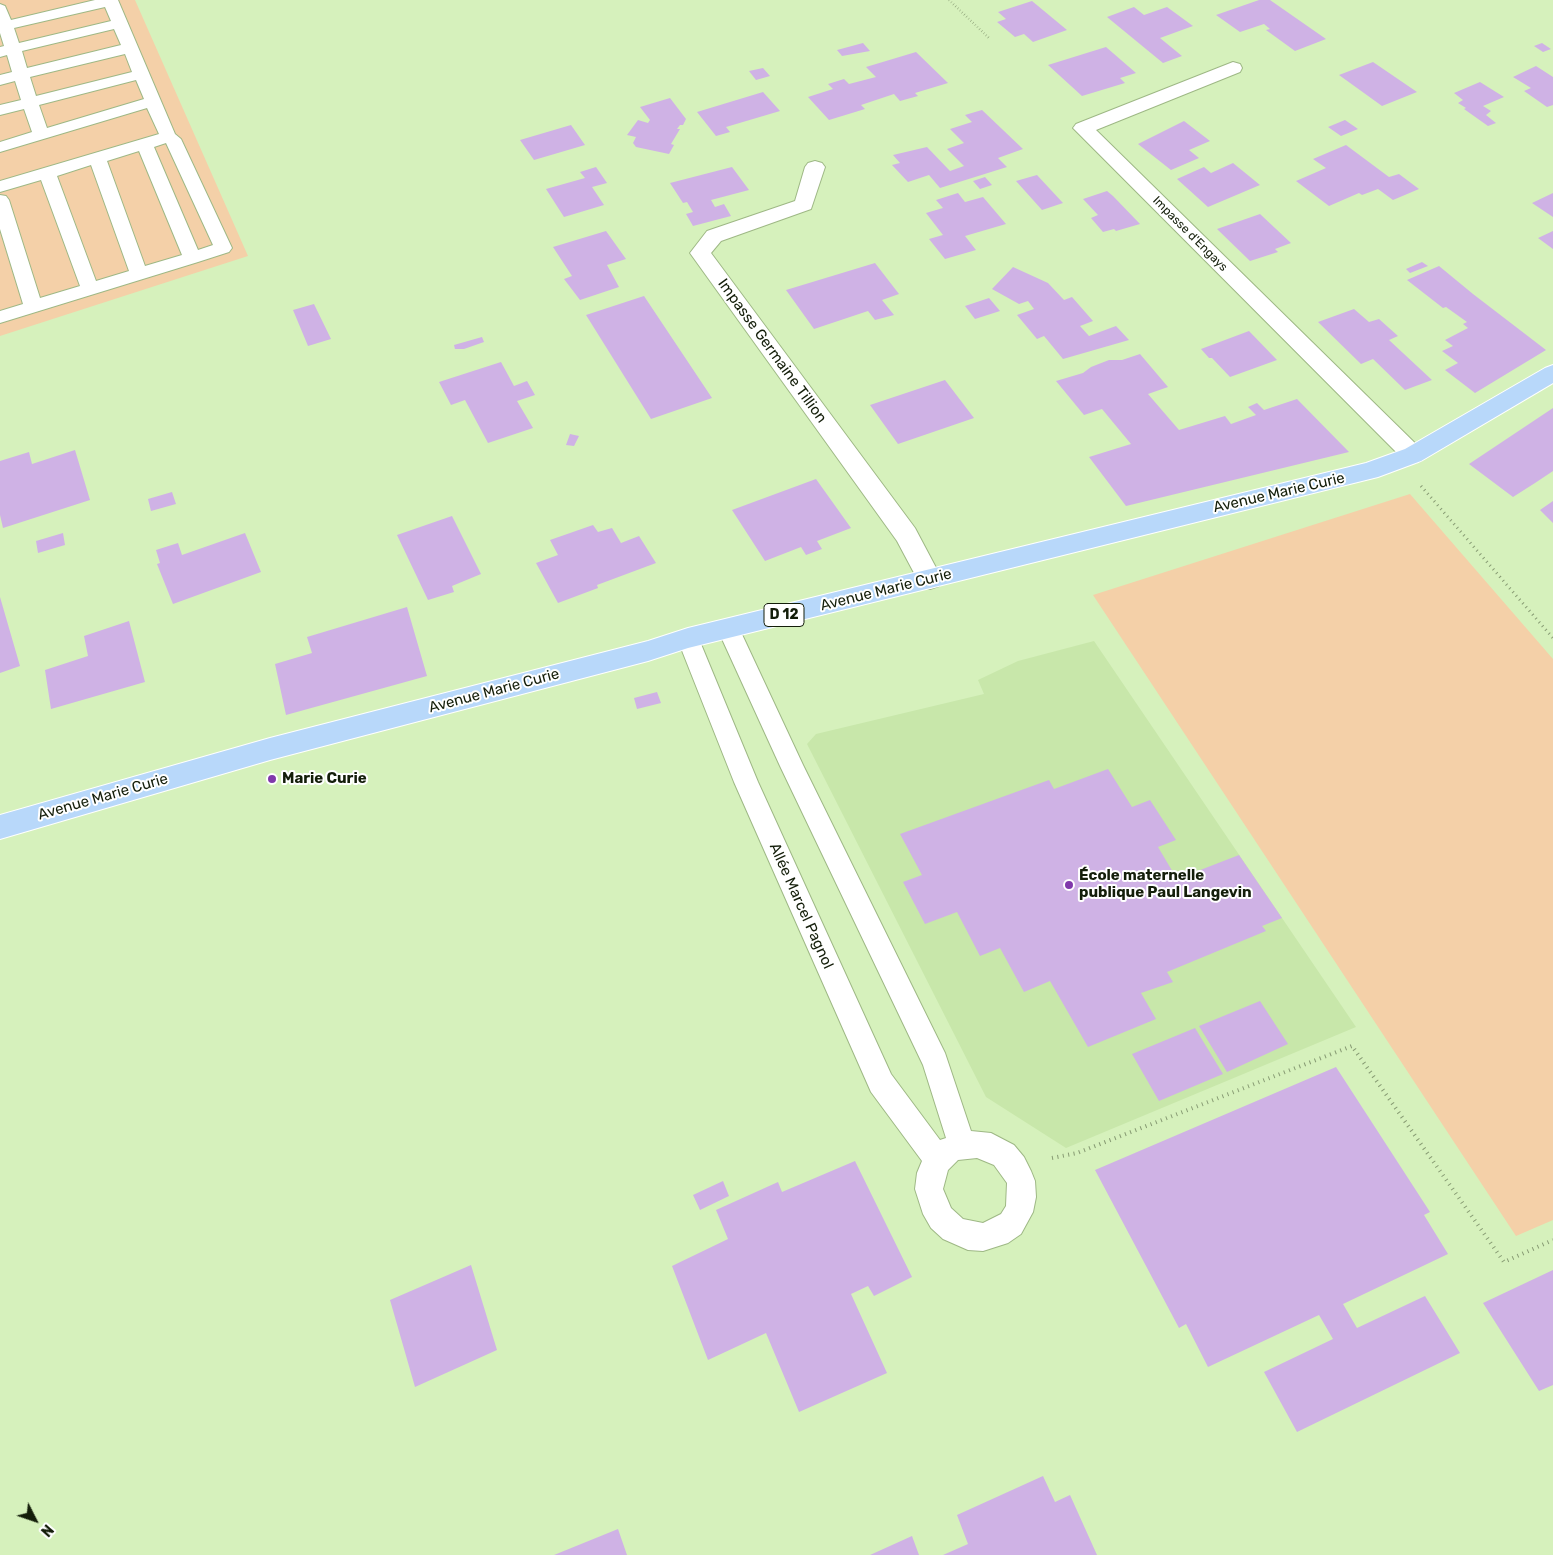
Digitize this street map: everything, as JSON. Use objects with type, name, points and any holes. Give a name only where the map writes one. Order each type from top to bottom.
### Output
[{"type":"main road","name":"Avenue Marie Curie","points":[[0,827],[270,749],[639,653],[688,638],[1370,471],[1413,455],[1553,373]]},
{"type":"street","name":"Impasse d'Engays","points":[[1233,68],[1083,128],[1413,455]]},
{"type":"street","name":"Impasse Germaine Tillion","points":[[814,167],[804,205],[714,236],[700,253],[906,535],[930,579]]},
{"type":"lane","points":[[0,3],[13,0]]},
{"type":"lane","points":[[0,317],[223,248],[174,140],[168,137],[110,1],[3,26]]},
{"type":"lane","points":[[0,9],[6,50],[21,75],[40,135]]},
{"type":"lane","points":[[6,50],[120,23]]},
{"type":"lane","points":[[0,80],[130,48]]},
{"type":"lane","points":[[0,110],[142,74]]},
{"type":"lane","points":[[0,147],[153,101]]},
{"type":"lane","points":[[0,187],[168,137]]},
{"type":"lane","points":[[144,144],[192,258]]},
{"type":"lane","points":[[97,158],[140,274]]},
{"type":"lane","points":[[48,173],[90,289]]},
{"type":"lane","points":[[0,200],[33,307]]},
{"type":"lane","points":[[728,628],[784,749],[936,1062],[962,1145]]},
{"type":"lane","name":"Allée Marcel Pagnol","points":[[688,638],[746,782],[881,1083],[938,1160]]},
{"type":"lane","points":[[977,1144],[991,1147],[1004,1155],[1014,1167],[1021,1181],[1022,1197],[1019,1212],[1011,1224],[998,1233],[984,1237],[953,1229],[941,1218],[933,1204],[929,1189],[931,1174],[938,1160],[949,1150],[962,1145],[977,1144]]},
{"type":"path","points":[[949,0],[989,38]]},
{"type":"path","points":[[1413,455],[1417,482],[1553,638]]},
{"type":"path","points":[[1014,1167],[1077,1153],[1352,1046],[1504,1262],[1553,1240]]},
{"type":"shaded area","points":[[0,0],[135,0],[248,256],[0,336]]},
{"type":"shaded area","points":[[1410,494],[1553,659],[1553,1220],[1516,1236],[1093,595]]},
{"type":"shaded area","name":"École maternelle publique Paul Langevin","points":[[1094,641],[1356,1027],[1066,1148],[986,1097],[807,744],[816,734],[984,694],[978,680],[1018,661]]},
{"type":"building","points":[[1259,0],[1270,0],[1326,39],[1295,51],[1266,30],[1270,29],[1264,24],[1240,32],[1216,15]]},
{"type":"building","points":[[1032,1],[1067,30],[1033,42],[1024,34],[1015,37],[997,22],[1006,19],[998,12]]},
{"type":"building","points":[[1134,7],[1144,15],[1167,7],[1193,26],[1160,38],[1182,56],[1163,63],[1107,17]]},
{"type":"building","points":[[863,43],[870,51],[842,56],[837,50]]},
{"type":"building","points":[[1542,43],[1551,49],[1543,52],[1534,46]]},
{"type":"building","points":[[1106,47],[1136,73],[1120,78],[1125,83],[1082,96],[1048,65]]},
{"type":"building","points":[[916,52],[948,83],[915,93],[918,96],[900,101],[894,94],[861,105],[865,109],[829,120],[808,97],[833,89],[828,84],[844,79],[849,84],[876,77],[866,67]]},
{"type":"building","points":[[1373,62],[1417,92],[1382,106],[1339,75]]},
{"type":"building","points":[[1536,66],[1553,77],[1553,105],[1547,107],[1524,91],[1531,88],[1513,77]]},
{"type":"building","points":[[763,68],[770,76],[756,80],[749,71]]},
{"type":"building","points":[[1480,82],[1504,97],[1483,106],[1491,111],[1486,115],[1496,123],[1488,126],[1464,109],[1466,108],[1458,103],[1463,100],[1454,93]]},
{"type":"building","points":[[763,92],[780,111],[726,127],[730,132],[716,136],[697,112]]},
{"type":"building","points":[[670,98],[686,119],[683,125],[680,125],[677,129],[680,129],[671,144],[674,145],[669,154],[636,147],[633,143],[636,137],[627,135],[638,120],[648,123],[650,120],[640,107]]},
{"type":"building","points":[[982,110],[1023,149],[998,158],[1007,167],[940,188],[929,175],[908,182],[892,165],[900,163],[893,155],[927,147],[950,171],[964,166],[947,149],[964,143],[950,129],[972,122],[965,115]]},
{"type":"building","points":[[1345,120],[1358,129],[1341,136],[1328,127]]},
{"type":"building","points":[[1184,121],[1210,141],[1189,150],[1199,158],[1171,170],[1138,144]]},
{"type":"building","points":[[571,125],[585,145],[534,160],[520,140]]},
{"type":"building","points":[[1346,145],[1389,177],[1399,174],[1419,189],[1393,200],[1378,189],[1362,195],[1359,193],[1329,206],[1296,181],[1326,168],[1313,159]]},
{"type":"building","points":[[1233,163],[1260,185],[1208,207],[1177,179],[1204,167],[1211,173]]},
{"type":"building","points":[[596,167],[607,183],[592,187],[604,205],[564,217],[546,189],[585,178],[580,172]]},
{"type":"building","points":[[732,167],[749,190],[711,200],[715,207],[724,204],[731,216],[693,226],[686,214],[693,212],[687,202],[683,203],[670,183]]},
{"type":"building","points":[[1037,175],[1063,203],[1042,210],[1016,181]]},
{"type":"building","points":[[985,177],[992,185],[980,189],[973,181]]},
{"type":"building","points":[[1107,191],[1140,224],[1116,231],[1114,229],[1103,232],[1091,218],[1098,215],[1083,199]]},
{"type":"building","points":[[958,193],[965,202],[983,197],[1006,224],[965,236],[976,250],[945,259],[929,239],[943,235],[926,213],[943,208],[936,200]]},
{"type":"building","points":[[1553,193],[1553,217],[1532,203]]},
{"type":"building","points":[[1260,214],[1291,243],[1275,249],[1278,252],[1250,261],[1217,229]]},
{"type":"building","points":[[606,231],[626,259],[607,265],[619,287],[580,300],[564,279],[572,276],[553,247]]},
{"type":"building","points":[[1553,231],[1553,249],[1538,238]]},
{"type":"building","points":[[1422,262],[1428,266],[1410,273],[1406,269]]},
{"type":"building","points":[[875,263],[899,294],[882,300],[894,315],[875,320],[868,311],[814,329],[786,290]]},
{"type":"building","points":[[1439,266],[1546,350],[1475,393],[1445,370],[1458,363],[1442,351],[1453,346],[1445,340],[1468,328],[1463,324],[1467,322],[1446,307],[1443,308],[1407,280]]},
{"type":"building","points":[[1013,267],[1048,283],[1064,300],[1072,297],[1093,321],[1080,326],[1089,336],[1116,326],[1129,340],[1063,359],[1044,336],[1037,339],[1017,315],[1034,309],[1028,301],[1019,304],[992,289]]},
{"type":"building","points":[[644,296],[712,398],[651,419],[586,315]]},
{"type":"building","points":[[989,298],[1000,311],[975,319],[965,306]]},
{"type":"building","points":[[314,304],[331,339],[308,346],[293,310]]},
{"type":"building","points":[[1354,309],[1369,322],[1379,319],[1398,336],[1389,340],[1432,380],[1405,390],[1373,359],[1361,364],[1318,322]]},
{"type":"building","points":[[1249,331],[1277,360],[1230,377],[1201,349]]},
{"type":"building","points":[[482,337],[484,342],[464,349],[455,349],[454,345]]},
{"type":"building","points":[[1140,354],[1168,387],[1148,394],[1179,430],[1225,416],[1231,424],[1256,415],[1248,407],[1257,403],[1264,410],[1297,399],[1349,452],[1126,506],[1089,457],[1131,444],[1102,409],[1084,415],[1056,381],[1083,373],[1091,367],[1109,360],[1122,360]]},
{"type":"building","points":[[501,362],[514,386],[527,381],[535,395],[517,401],[533,428],[488,443],[465,400],[451,405],[439,382]]},
{"type":"building","points":[[945,380],[974,418],[898,444],[870,405]]},
{"type":"building","points":[[1553,408],[1553,471],[1513,497],[1469,464]]},
{"type":"building","points":[[570,434],[579,436],[574,446],[566,445]]},
{"type":"building","points":[[75,450],[90,500],[3,528],[0,515],[0,461],[29,452],[32,464]]},
{"type":"building","points":[[816,479],[851,528],[817,541],[822,549],[806,555],[801,547],[765,561],[732,510]]},
{"type":"building","points":[[172,492],[176,504],[151,511],[148,499]]},
{"type":"building","points":[[1553,501],[1553,523],[1540,510]]},
{"type":"building","points":[[452,516],[481,574],[452,586],[454,592],[428,600],[397,535]]},
{"type":"building","points":[[593,525],[598,532],[612,528],[621,543],[639,536],[656,563],[597,585],[598,588],[558,603],[536,563],[558,555],[550,540]]},
{"type":"building","points":[[63,533],[65,545],[38,553],[36,541]]},
{"type":"building","points":[[245,533],[261,572],[173,604],[157,564],[160,563],[156,550],[178,543],[182,555]]},
{"type":"building","points":[[0,597],[20,666],[0,673]]},
{"type":"building","points":[[407,607],[427,676],[286,715],[275,664],[312,653],[307,637]]},
{"type":"building","points":[[129,621],[145,682],[51,709],[45,670],[88,656],[84,636]]},
{"type":"building","points":[[657,692],[661,703],[637,709],[634,698]]},
{"type":"building","points":[[1108,769],[1132,807],[1150,800],[1176,840],[1158,847],[1177,879],[1239,855],[1282,918],[1262,926],[1266,931],[1167,972],[1173,982],[1141,993],[1156,1019],[1088,1047],[1050,981],[1024,992],[1000,948],[980,956],[957,912],[925,924],[903,882],[922,875],[900,834],[1049,780],[1054,789]]},
{"type":"building","points":[[1260,1001],[1288,1044],[1227,1072],[1199,1026]]},
{"type":"building","points":[[1195,1028],[1223,1074],[1159,1101],[1132,1054]]},
{"type":"building","points":[[1336,1067],[1430,1212],[1424,1215],[1448,1254],[1343,1304],[1357,1328],[1425,1296],[1460,1353],[1297,1432],[1264,1372],[1333,1339],[1319,1315],[1208,1367],[1186,1324],[1179,1328],[1095,1170]]},
{"type":"building","points":[[855,1161],[912,1277],[874,1296],[868,1286],[851,1294],[887,1373],[799,1412],[766,1333],[708,1360],[672,1266],[728,1239],[716,1210],[778,1182],[782,1192]]},
{"type":"building","points":[[723,1181],[729,1196],[700,1210],[693,1195]]},
{"type":"building","points":[[471,1265],[497,1350],[415,1387],[390,1300]]},
{"type":"building","points":[[1553,1270],[1553,1385],[1539,1391],[1483,1303]]},
{"type":"building","points":[[1043,1476],[1055,1502],[1070,1495],[1097,1555],[943,1555],[968,1544],[957,1515]]},
{"type":"building","points":[[618,1529],[627,1555],[554,1555]]},
{"type":"building","points":[[912,1536],[919,1555],[870,1555]]},
{"type":"place","name":"Marie Curie","points":[[272,779]]},
{"type":"place","name":"École maternelle publique Paul Langevin","points":[[1069,885]]}]
